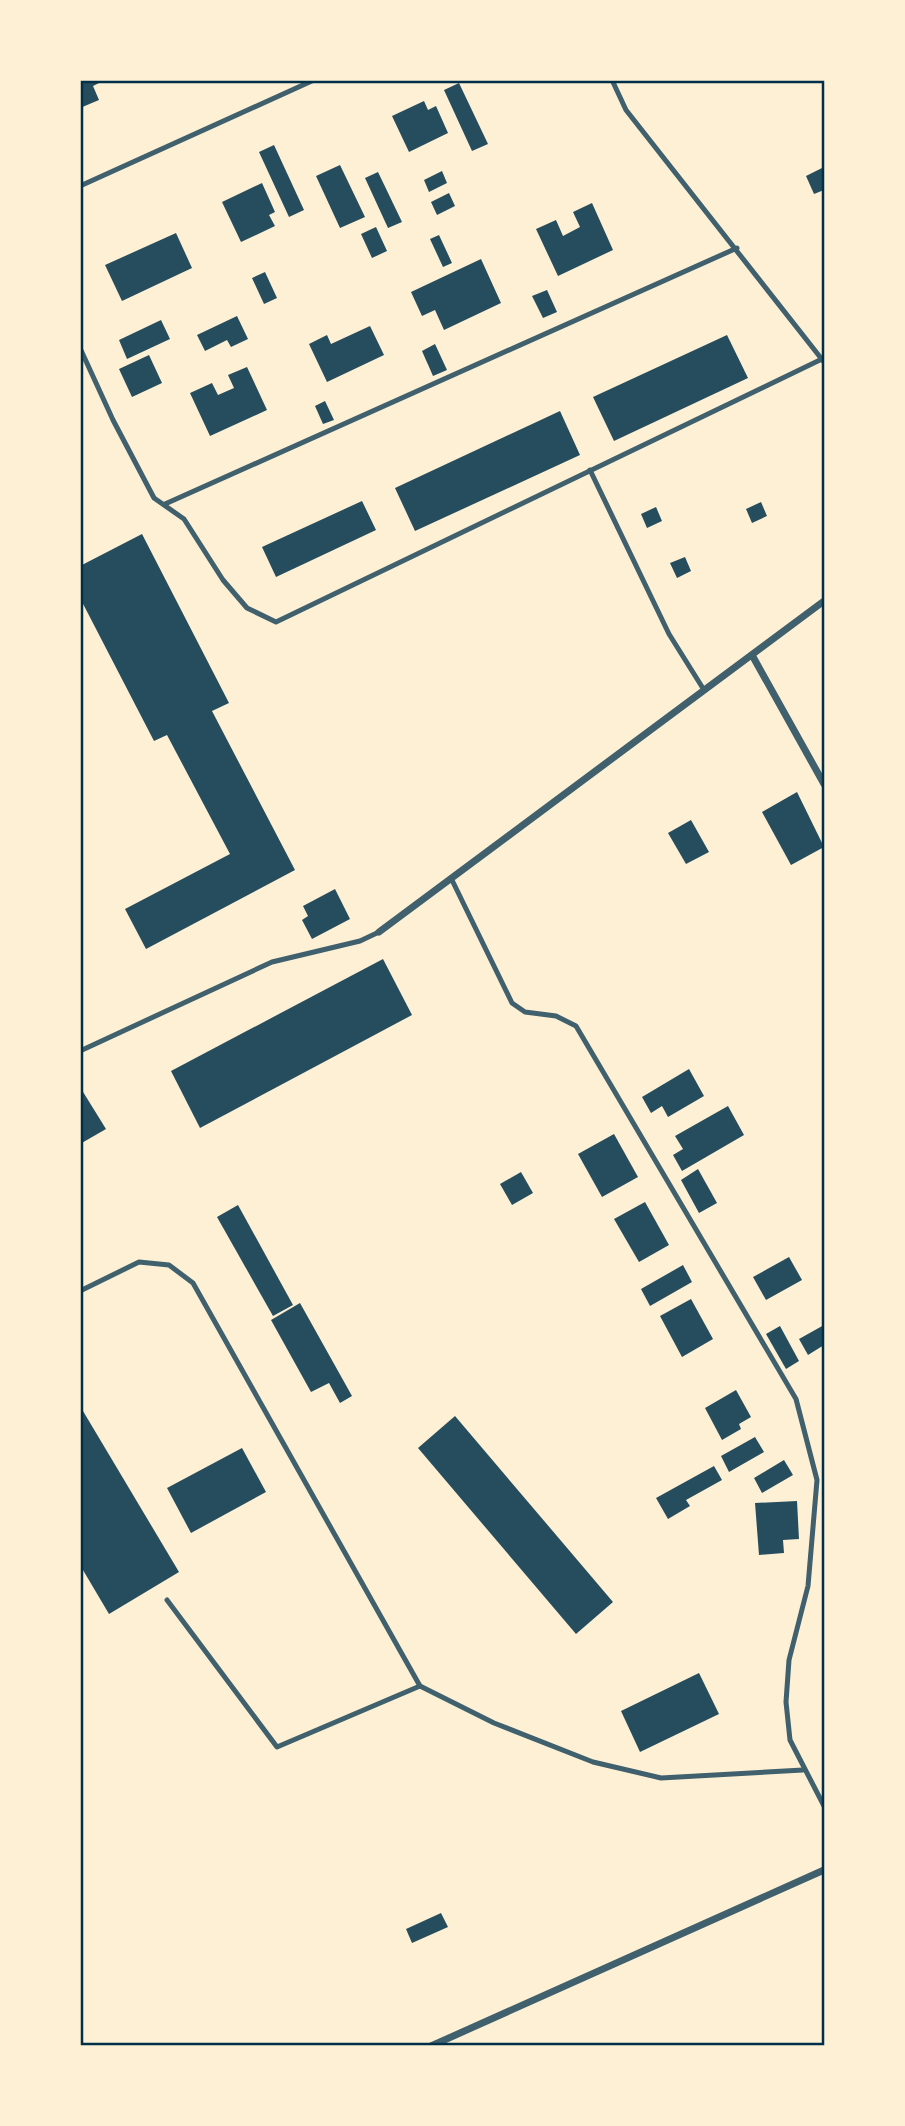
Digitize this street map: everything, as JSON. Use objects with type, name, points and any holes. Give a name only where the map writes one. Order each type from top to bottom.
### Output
[{"type":"street","points":[[379,932],[824,601]]},
{"type":"street","points":[[752,655],[824,784]]},
{"type":"street","points":[[430,2046],[824,1870]]},
{"type":"lane","points":[[80,186],[314,80]]},
{"type":"lane","points":[[80,348],[113,420],[154,498],[184,519],[223,580],[247,608],[276,622],[823,360],[626,110],[612,80]]},
{"type":"lane","points":[[165,504],[737,248]]},
{"type":"lane","points":[[590,470],[669,634],[704,690]]},
{"type":"lane","points":[[451,878],[512,1003],[525,1012],[556,1016],[576,1026],[796,1399],[817,1480],[808,1586],[789,1660],[786,1702],[790,1740],[803,1770],[824,1806]]},
{"type":"lane","points":[[80,1051],[272,962],[343,946],[379,932]]},
{"type":"lane","points":[[80,1291],[139,1262],[169,1265],[193,1283],[420,1686],[494,1723],[593,1762],[661,1778],[803,1770]]},
{"type":"lane","points":[[167,1600],[277,1747],[420,1686]]},
{"type":"building","points":[[80,80],[105,80],[93,86],[99,100],[80,108]]},
{"type":"building","points":[[459,83],[488,144],[472,151],[444,90]]},
{"type":"building","points":[[424,101],[428,110],[436,106],[448,133],[409,152],[392,116]]},
{"type":"building","points":[[274,145],[304,210],[289,217],[259,152]]},
{"type":"building","points":[[340,165],[365,217],[340,228],[316,176]]},
{"type":"building","points":[[824,167],[824,190],[814,194],[806,176]]},
{"type":"building","points":[[442,171],[447,183],[429,192],[424,180]]},
{"type":"building","points":[[378,172],[402,222],[388,228],[365,178]]},
{"type":"building","points":[[262,183],[275,212],[269,215],[275,226],[241,242],[222,202]]},
{"type":"building","points":[[449,193],[455,206],[437,215],[431,202]]},
{"type":"building","points":[[592,203],[613,250],[558,276],[536,229],[556,220],[563,236],[580,227],[573,212]]},
{"type":"building","points":[[376,227],[387,251],[372,258],[361,234]]},
{"type":"building","points":[[176,233],[192,268],[122,301],[105,265]]},
{"type":"building","points":[[439,235],[452,263],[443,267],[430,239]]},
{"type":"building","points":[[481,259],[501,303],[444,330],[435,310],[422,316],[411,292]]},
{"type":"building","points":[[265,272],[277,298],[264,304],[252,278]]},
{"type":"building","points":[[547,290],[557,312],[543,318],[532,296]]},
{"type":"building","points":[[237,316],[248,339],[231,347],[227,340],[205,351],[197,335]]},
{"type":"building","points":[[161,320],[170,339],[127,359],[119,340]]},
{"type":"building","points":[[370,326],[384,355],[327,382],[309,344],[327,335],[331,344]]},
{"type":"building","points":[[727,335],[748,378],[614,441],[593,397]]},
{"type":"building","points":[[435,344],[447,370],[433,376],[422,351]]},
{"type":"building","points":[[149,355],[162,383],[132,397],[119,369]]},
{"type":"building","points":[[247,367],[267,410],[210,436],[190,393],[212,383],[218,395],[234,388],[228,375]]},
{"type":"building","points":[[325,401],[334,420],[323,424],[315,406]]},
{"type":"building","points":[[560,411],[580,455],[415,531],[395,488]]},
{"type":"building","points":[[362,501],[376,530],[276,577],[262,547]]},
{"type":"building","points":[[761,502],[767,516],[752,523],[746,509]]},
{"type":"building","points":[[656,507],[662,521],[647,528],[641,514]]},
{"type":"building","points":[[142,534],[229,703],[212,711],[295,870],[146,949],[125,909],[230,854],[167,735],[154,741],[80,598],[80,566]]},
{"type":"building","points":[[685,557],[691,571],[677,578],[670,563]]},
{"type":"building","points":[[797,792],[824,847],[791,865],[762,812]]},
{"type":"building","points":[[691,820],[709,852],[686,864],[668,833]]},
{"type":"building","points":[[335,889],[350,919],[312,939],[302,920],[308,916],[303,906]]},
{"type":"building","points":[[383,959],[412,1015],[200,1128],[171,1071]]},
{"type":"building","points":[[689,1069],[704,1096],[668,1117],[662,1106],[651,1113],[642,1097]]},
{"type":"building","points":[[80,1087],[106,1129],[80,1144]]},
{"type":"building","points":[[728,1106],[744,1135],[682,1171],[673,1155],[683,1149],[675,1136]]},
{"type":"building","points":[[614,1134],[638,1177],[602,1197],[578,1154]]},
{"type":"building","points":[[698,1169],[717,1203],[699,1213],[681,1180]]},
{"type":"building","points":[[521,1172],[533,1193],[512,1205],[500,1184]]},
{"type":"building","points":[[645,1202],[669,1245],[639,1262],[614,1219]]},
{"type":"building","points":[[238,1205],[293,1305],[273,1316],[217,1217]]},
{"type":"building","points":[[789,1257],[802,1280],[766,1300],[753,1277]]},
{"type":"building","points":[[683,1265],[692,1282],[650,1306],[641,1289]]},
{"type":"building","points":[[691,1299],[713,1339],[682,1357],[660,1316]]},
{"type":"building","points":[[300,1303],[352,1396],[340,1403],[329,1383],[311,1392],[271,1320]]},
{"type":"building","points":[[824,1325],[824,1345],[808,1355],[799,1339]]},
{"type":"building","points":[[780,1326],[799,1361],[786,1369],[766,1334]]},
{"type":"building","points":[[736,1390],[751,1417],[739,1424],[741,1429],[722,1440],[705,1408]]},
{"type":"building","points":[[80,1406],[179,1572],[109,1614],[80,1565]]},
{"type":"building","points":[[455,1416],[613,1602],[576,1634],[418,1448]]},
{"type":"building","points":[[755,1437],[764,1452],[729,1472],[721,1456]]},
{"type":"building","points":[[242,1448],[266,1492],[191,1533],[167,1488]]},
{"type":"building","points":[[784,1460],[793,1475],[762,1493],[754,1478]]},
{"type":"building","points":[[714,1466],[722,1480],[686,1500],[690,1506],[668,1519],[656,1498]]},
{"type":"building","points":[[797,1501],[799,1539],[783,1540],[784,1553],[759,1555],[755,1503]]},
{"type":"building","points":[[699,1673],[719,1714],[640,1752],[621,1711]]},
{"type":"building","points":[[441,1913],[448,1927],[412,1943],[406,1929]]}]
